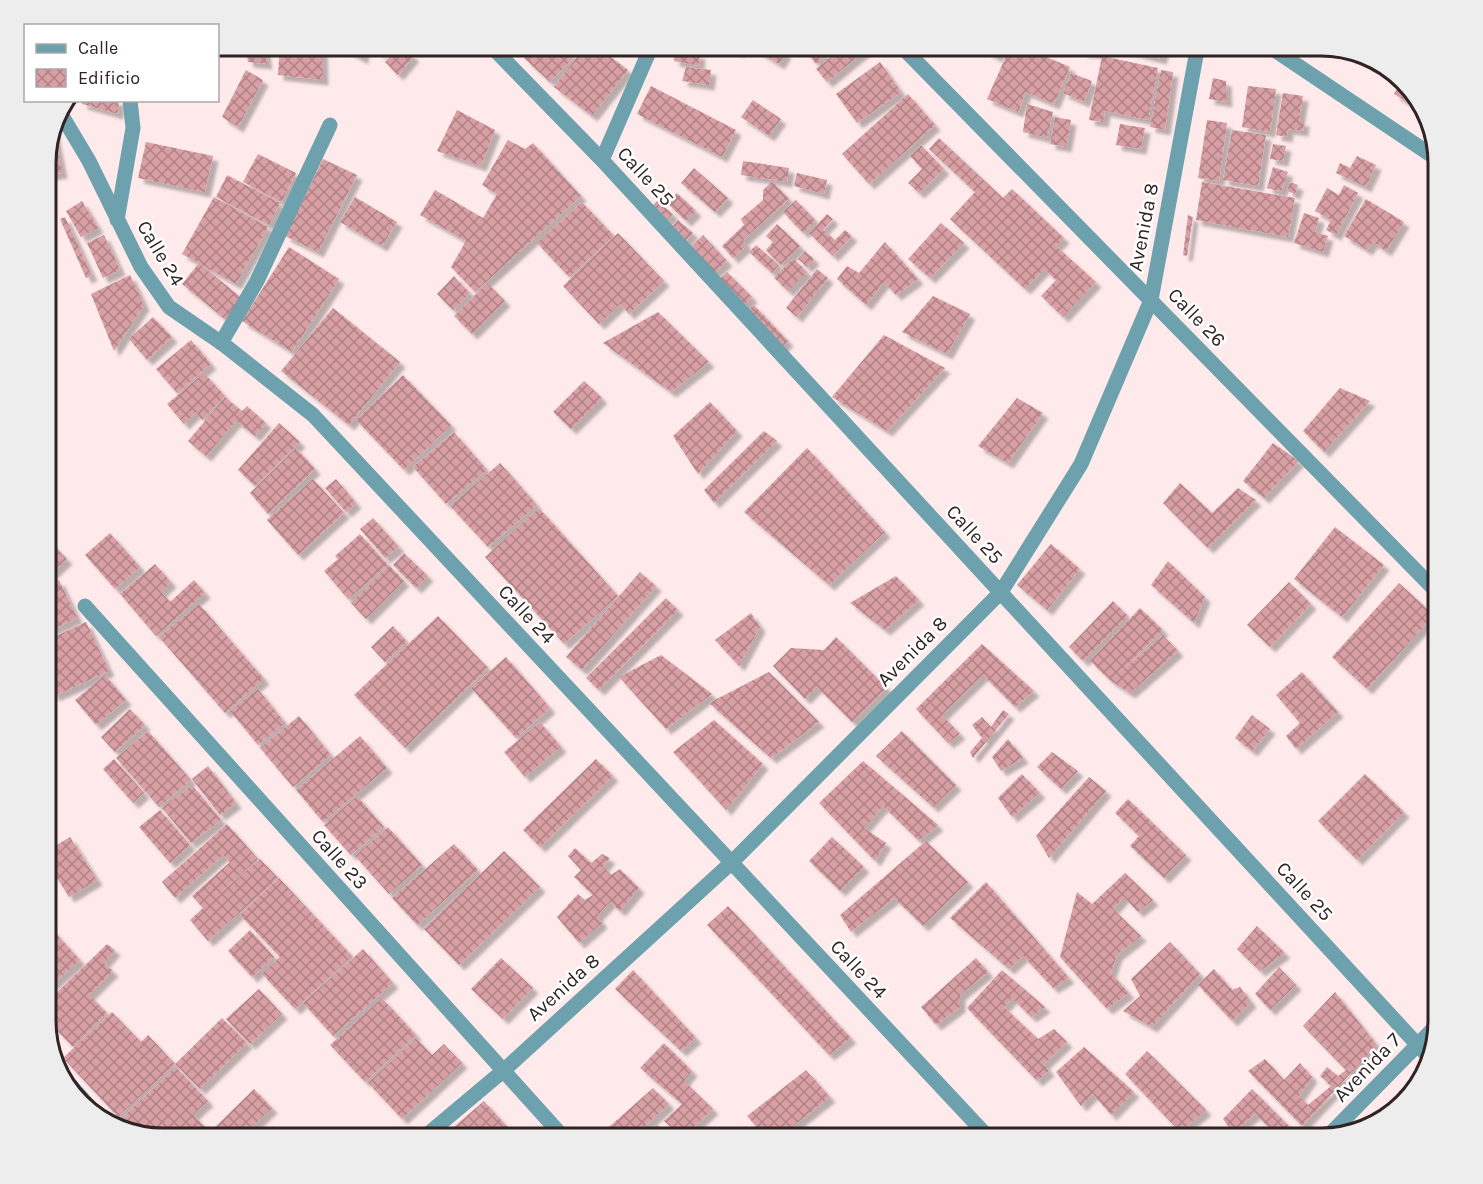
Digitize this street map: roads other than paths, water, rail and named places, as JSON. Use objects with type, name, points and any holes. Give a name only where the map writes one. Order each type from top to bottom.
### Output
[{"type":"street","name":"Calle 25","points":[[501,56],[602,160],[1422,1050]]},
{"type":"street","points":[[602,160],[647,56]]},
{"type":"street","name":"Calle 26","points":[[911,56],[1428,583]]},
{"type":"street","name":"Avenida 8","points":[[435,1128],[503,1071],[731,862],[1001,592],[1081,464],[1151,300],[1196,56]]},
{"type":"street","points":[[1283,56],[1427,152]]},
{"type":"street","points":[[117,220],[133,128],[129,102]]},
{"type":"street","name":"Calle 24","points":[[65,121],[89,161],[141,267],[169,307],[221,343],[313,416],[980,1128]]},
{"type":"street","points":[[221,343],[257,281],[330,125]]},
{"type":"street","name":"Calle 23","points":[[85,606],[555,1128]]},
{"type":"street","name":"Avenida 7","points":[[1338,1127],[1422,1050]]}]
